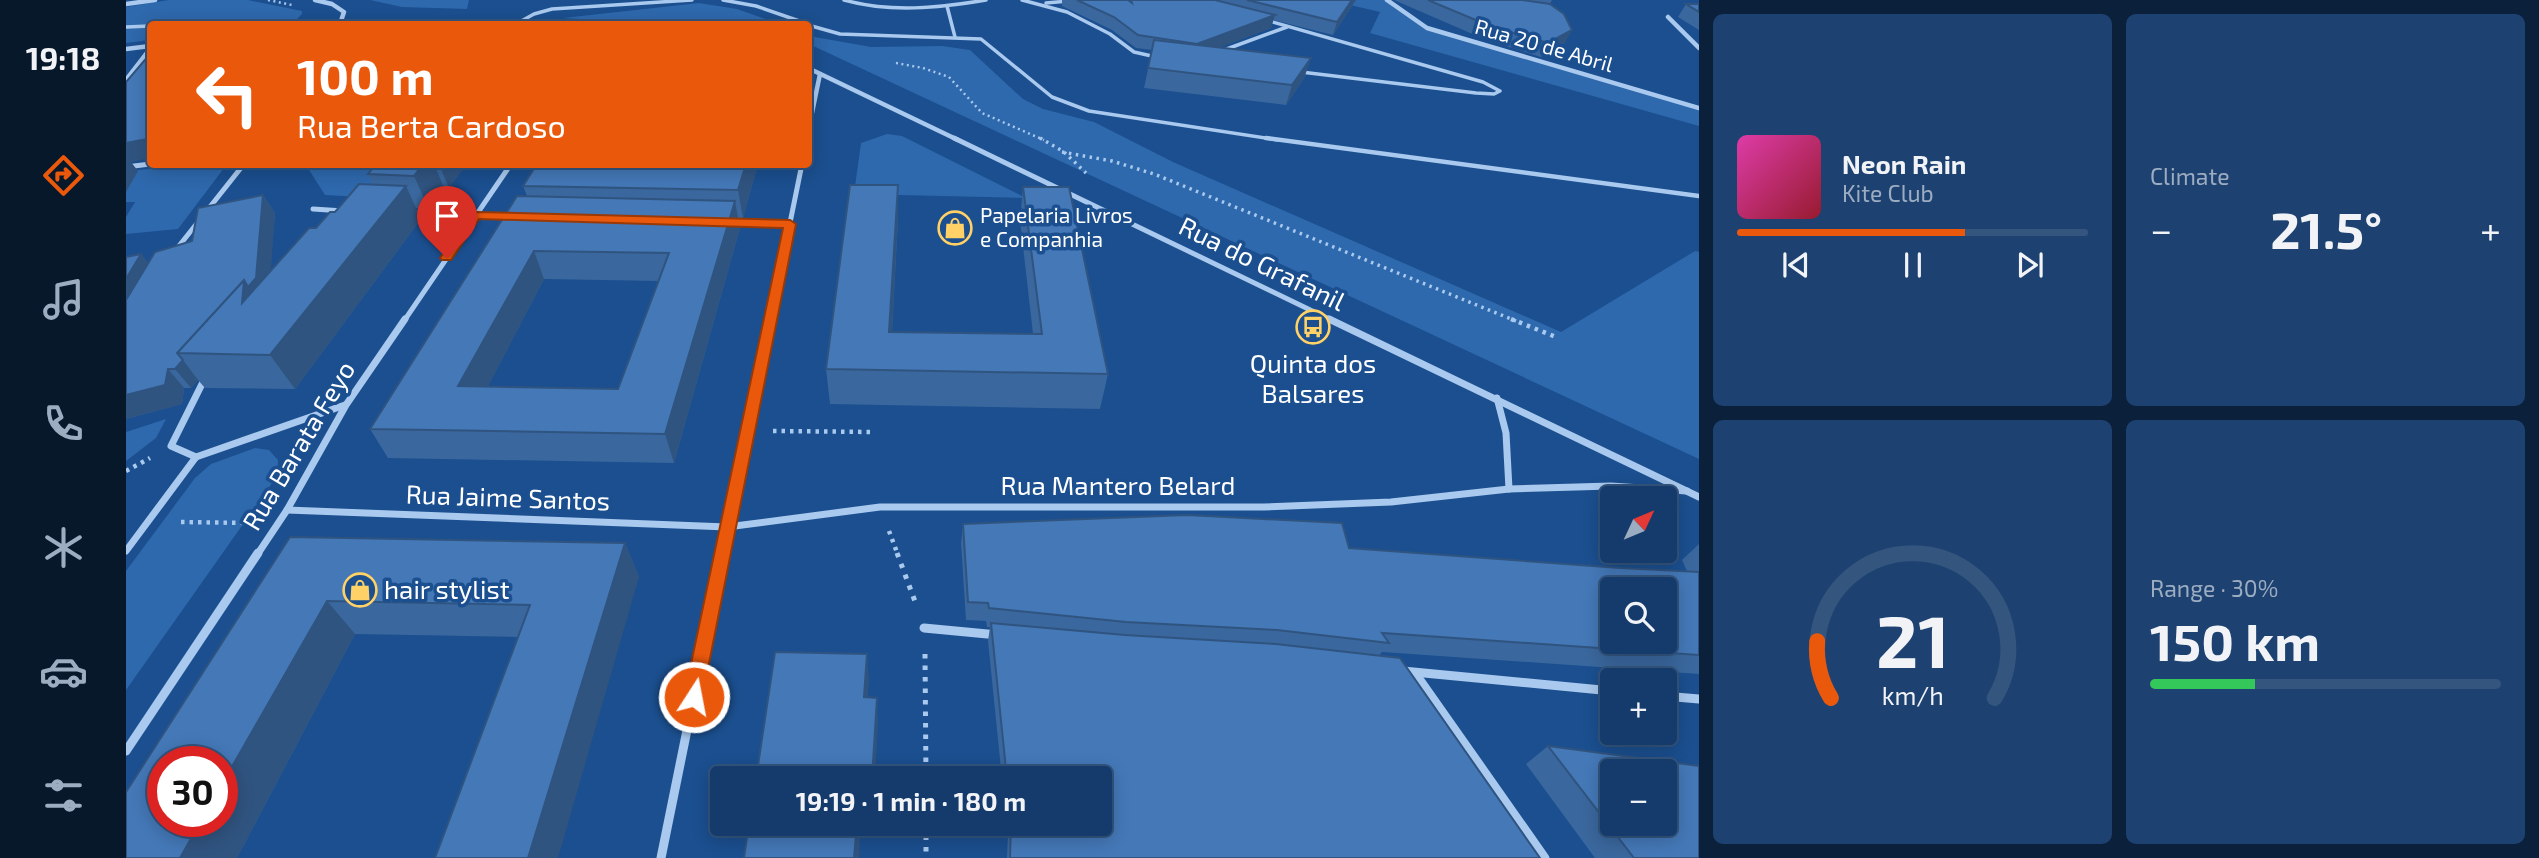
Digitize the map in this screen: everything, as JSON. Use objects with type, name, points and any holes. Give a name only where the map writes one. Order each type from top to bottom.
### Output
[{"type":"street","points":[[126,4],[155,0]]},
{"type":"street","points":[[316,0],[344,12],[341,21]]},
{"type":"street","name":"Rua 20 de Abril","points":[[1387,0],[1427,28],[1699,108]]},
{"type":"street","points":[[1668,17],[1699,48]]},
{"type":"street","points":[[126,27],[147,26]]},
{"type":"street","points":[[126,49],[147,47]]},
{"type":"street","points":[[126,80],[147,51]]},
{"type":"street","name":"Rua do Grafanil","points":[[812,70],[1699,497]]},
{"type":"street","points":[[812,113],[820,74]]},
{"type":"street","points":[[126,167],[147,164]]},
{"type":"street","points":[[169,263],[214,199],[241,168]]},
{"type":"street","name":"Rua Barata Feyo","points":[[126,751],[288,510],[346,405],[508,168]]},
{"type":"street","points":[[661,858],[801,168]]},
{"type":"street","points":[[313,209],[350,211],[341,222]]},
{"type":"street","points":[[400,213],[524,218]]},
{"type":"street","points":[[720,223],[790,224]]},
{"type":"street","points":[[196,457],[171,446],[199,386],[207,376]]},
{"type":"street","points":[[1497,398],[1506,433],[1509,489]]},
{"type":"street","points":[[126,551],[196,457],[346,405]]},
{"type":"street","name":"Rua Mantero Belard","points":[[727,527],[880,507],[1264,508],[1391,502],[1509,489],[1611,486],[1687,491]]},
{"type":"street","name":"Rua Jaime Santos","points":[[288,510],[727,527]]},
{"type":"street","points":[[925,628],[1008,636]]},
{"type":"street","points":[[1388,670],[1600,690]]},
{"type":"street","points":[[1415,673],[1545,858]]},
{"type":"street","points":[[1677,697],[1699,699]]},
{"type":"lane","points":[[521,21],[552,9],[627,1],[646,4],[692,0]]},
{"type":"lane","points":[[723,0],[741,1],[800,21]]},
{"type":"lane","points":[[844,0],[858,5],[915,8],[986,0]]},
{"type":"lane","points":[[1022,0],[1067,12],[1110,34],[1134,52],[1164,58]]},
{"type":"lane","points":[[1039,4],[1080,0]]},
{"type":"lane","points":[[947,6],[955,37]]},
{"type":"lane","points":[[1263,20],[1483,82],[1500,91],[1494,94],[1476,93],[1292,71]]},
{"type":"lane","points":[[812,25],[840,34],[896,38],[981,38],[1052,97],[1089,110],[1284,141],[1699,196]]},
{"type":"lane","points":[[1217,52],[1287,27]]},
{"type":"path","points":[[896,63],[927,68],[954,80],[965,98],[980,112],[1046,140],[1083,169],[1088,177],[1090,188],[1078,196]]},
{"type":"path","points":[[1062,152],[1112,161],[1154,174],[1556,337]]},
{"type":"path","points":[[747,431],[874,432]]},
{"type":"path","points":[[148,521],[279,523]]},
{"type":"path","points":[[926,836],[926,858]]},
{"type":"shaded area","points":[[169,0],[248,0],[302,11],[302,14],[295,21],[147,21],[147,40],[126,43],[126,7]]},
{"type":"shaded area","points":[[370,0],[469,0],[467,9],[402,7]]},
{"type":"shaded area","points":[[1329,0],[1387,0],[1427,28],[1699,108],[1699,126],[1370,33],[1380,12]]},
{"type":"shaded area","points":[[699,3],[737,9],[771,21],[615,21],[563,18]]},
{"type":"shaded area","points":[[812,37],[871,47],[942,46],[970,50],[1023,99],[1043,109],[1094,122],[1173,162],[1561,332],[1695,251],[1699,252],[1699,459],[812,45]]},
{"type":"shaded area","points":[[887,134],[902,136],[1026,198],[854,194],[861,143]]},
{"type":"shaded area","points":[[224,168],[178,229],[126,234],[126,217],[135,202],[126,202],[126,171]]},
{"type":"shaded area","points":[[308,168],[387,168],[362,197],[325,195]]},
{"type":"shaded area","points":[[166,419],[156,438],[126,461],[126,432]]},
{"type":"shaded area","points":[[255,448],[269,450],[278,460],[277,476],[126,690],[126,571],[195,478],[211,464]]},
{"type":"building","points":[[1077,0],[1128,0],[1132,3],[1131,0],[1215,0],[1275,15],[1197,44],[1138,35],[1114,17]]},
{"type":"building","points":[[1247,0],[1352,0],[1337,22]]},
{"type":"building","points":[[1428,0],[1522,0],[1550,4],[1564,14],[1572,30],[1548,43],[1490,26]]},
{"type":"building","points":[[1686,4],[1699,4],[1699,12]]},
{"type":"building","points":[[1154,40],[1311,58],[1292,85],[1148,68]]},
{"type":"building","points":[[147,58],[147,139],[126,143],[126,82]]},
{"type":"building","points":[[373,168],[420,168],[414,176],[368,174]]},
{"type":"building","points":[[534,168],[745,168],[738,190],[523,186]]},
{"type":"building","points":[[359,184],[406,186],[270,355],[177,353],[244,280],[242,303],[309,228],[316,228],[330,212],[335,212]]},
{"type":"building","points":[[850,185],[898,185],[889,332],[1042,334],[1023,187],[1069,187],[1108,374],[826,369]]},
{"type":"building","points":[[263,195],[256,278],[248,287],[244,280],[177,353],[183,360],[175,369],[168,369],[165,385],[126,395],[126,300],[155,252],[192,241],[198,208]]},
{"type":"building","points":[[517,196],[735,201],[665,434],[370,429]],"holes":[[[534,251],[669,253],[618,389],[458,386]]]},
{"type":"building","points":[[141,254],[126,279],[126,257]]},
{"type":"building","points":[[1187,515],[1342,523],[1349,548],[1699,572],[1699,655],[1677,653],[1677,577],[1600,577],[1600,648],[1382,633],[1389,643],[1277,630],[1126,622],[989,608],[988,603],[968,602],[963,524]]},
{"type":"building","points":[[290,537],[625,543],[528,858],[435,858],[530,605],[327,601],[238,756],[238,746],[156,746]]},
{"type":"building","points":[[991,623],[1125,635],[1276,644],[1400,658],[1540,858],[1010,858],[1011,836],[1112,836],[1112,766],[1006,766]]},
{"type":"building","points":[[775,652],[867,654],[864,697],[877,698],[873,766],[758,766]]},
{"type":"building","points":[[1548,746],[1646,759],[1600,759],[1600,814]]},
{"type":"building","points":[[147,759],[147,837],[192,837],[180,858],[126,858],[126,792]]},
{"type":"building","points":[[1677,763],[1699,766],[1699,858],[1634,858],[1617,836],[1677,836]]},
{"type":"building","points":[[747,836],[856,836],[854,858],[744,858]]},
{"type":"place","name":"Papelaria Livros e Companhia","points":[[955,228]]},
{"type":"place","name":"Quinta dos Balsares","points":[[1313,327]]},
{"type":"place","name":"hair stylist","points":[[360,590]]},
{"type":"route","points":[[447,258],[476,215],[790,224],[694,697]]}]
